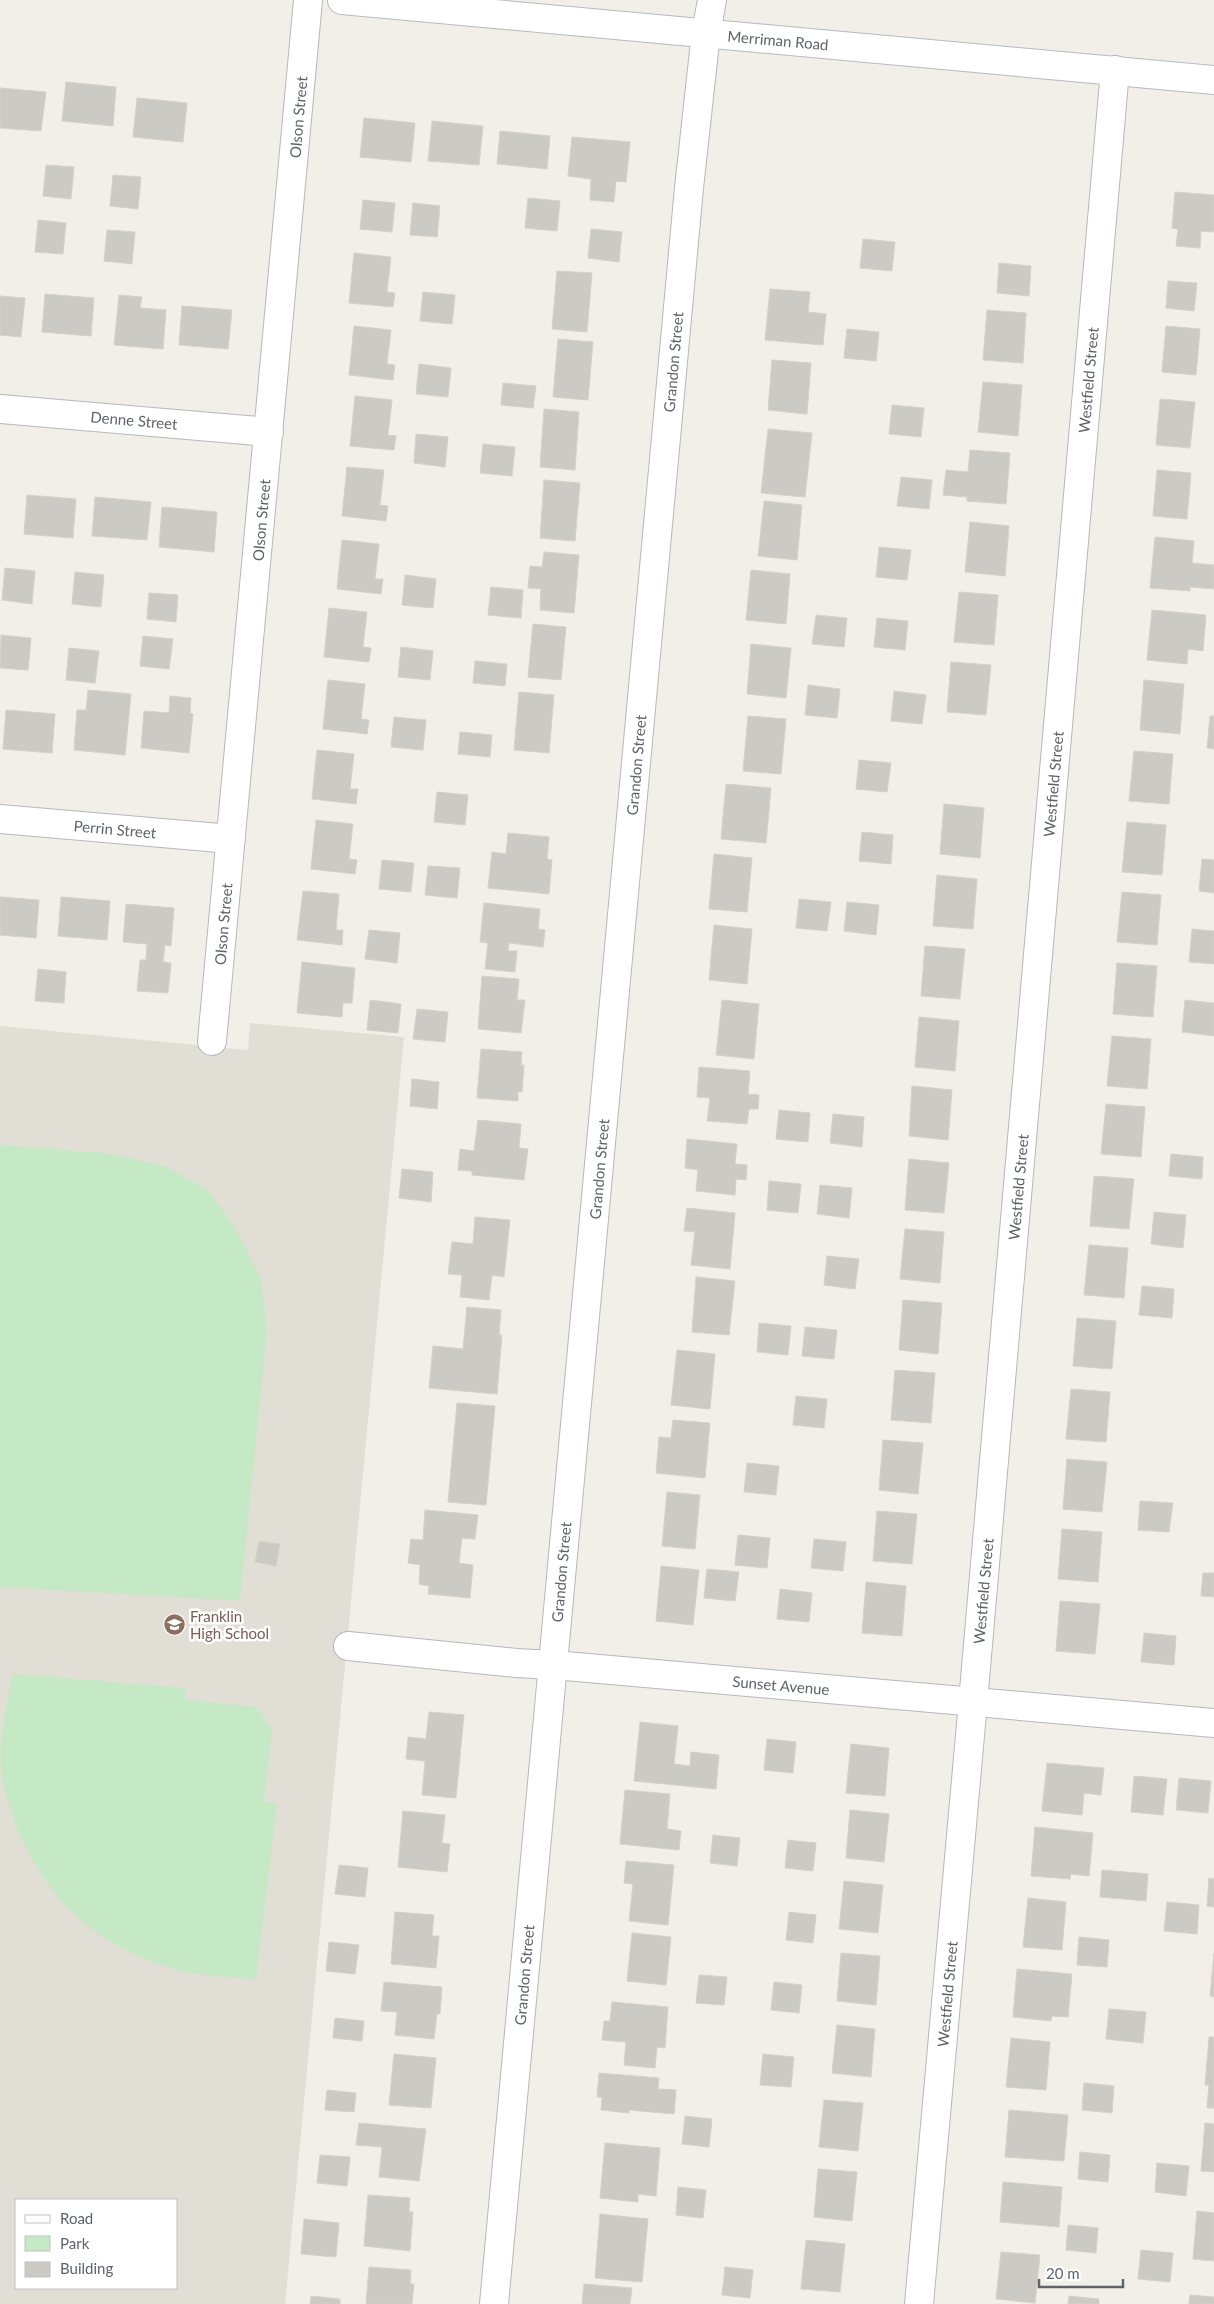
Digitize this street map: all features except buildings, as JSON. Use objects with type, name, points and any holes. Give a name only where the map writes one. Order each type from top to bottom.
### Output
[{"type":"street","name":"Olson Street","points":[[212,1041],[308,0]]},
{"type":"street","name":"Merriman Road","points":[[342,0],[1214,80]]},
{"type":"street","name":"Grandon Street","points":[[494,2304],[688,198],[706,33],[712,0]]},
{"type":"street","name":"Westfield Street","points":[[919,2304],[1115,70]]},
{"type":"street","name":"Denne Street","points":[[0,408],[269,432]]},
{"type":"street","name":"Perrin Street","points":[[0,819],[231,839]]},
{"type":"street","name":"Sunset Avenue","points":[[348,1646],[516,1664],[554,1665],[1214,1723]]},
{"type":"shaded area","name":"Franklin High School","points":[[250,1023],[404,1037],[285,2304],[0,2304],[0,1026],[248,1050]]},
{"type":"green space","points":[[0,1145],[112,1154],[167,1167],[209,1191],[235,1228],[261,1280],[267,1331],[240,1601],[0,1587]]},
{"type":"green space","points":[[13,1674],[186,1688],[185,1700],[256,1707],[272,1730],[264,1802],[277,1804],[256,1979],[211,1976],[188,1972],[144,1959],[92,1929],[68,1908],[53,1891],[40,1872],[19,1831],[10,1809],[1,1767],[1,1744]]},
{"type":"place","name":"Franklin High School","points":[[174,1625]]}]
